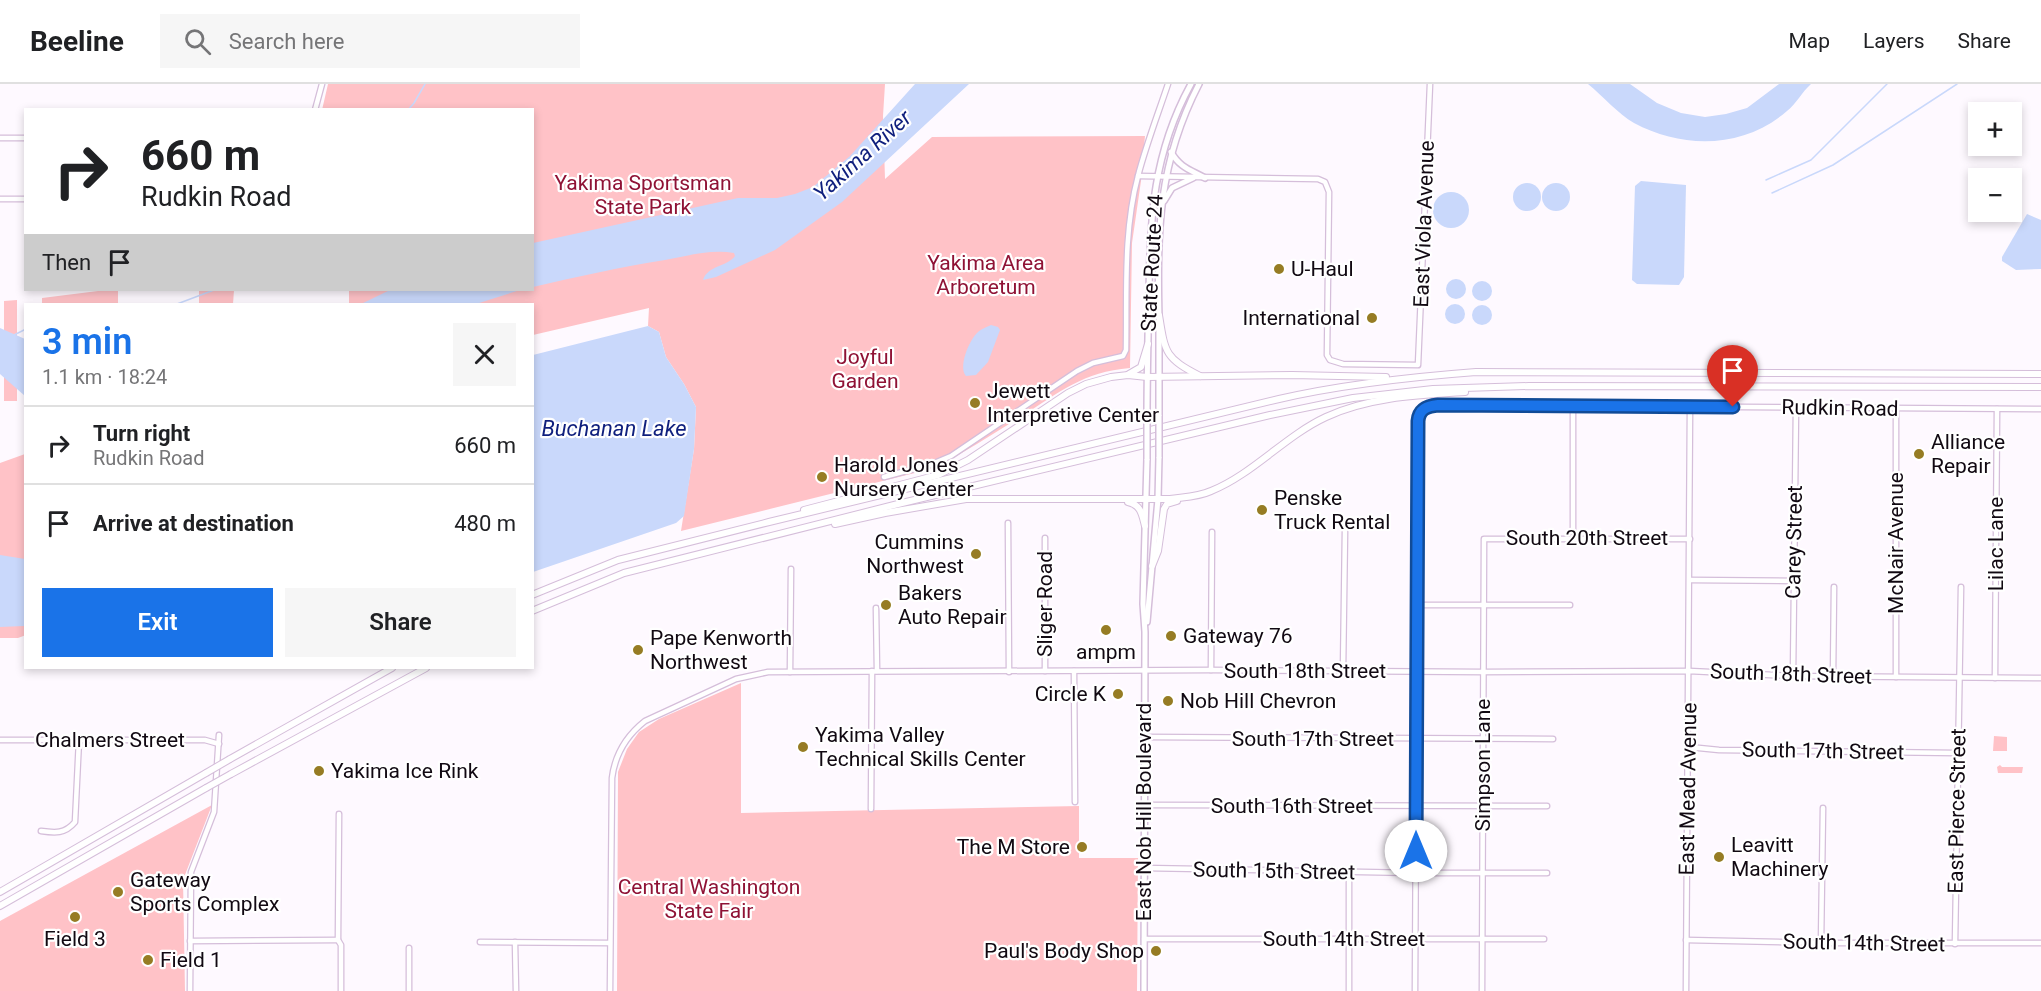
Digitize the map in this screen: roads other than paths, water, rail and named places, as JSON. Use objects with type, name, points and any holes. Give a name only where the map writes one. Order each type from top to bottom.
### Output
[{"type":"highway","points":[[1159,315],[1164,346],[1171,359],[1200,377]]},
{"type":"highway","points":[[1128,375],[1141,367],[1148,344]]},
{"type":"highway","points":[[770,522],[857,495],[938,475],[968,460],[1068,393],[1103,378],[1128,375],[1147,377],[1419,376],[1476,372],[2041,374]]},
{"type":"highway","points":[[534,594],[618,560],[770,522],[1311,392],[1419,376]]},
{"type":"highway","points":[[1152,566],[1158,551],[1164,509],[1167,504],[1196,496],[1224,484],[1327,416],[1368,402],[1529,386]]},
{"type":"highway","points":[[534,610],[624,573],[784,532],[1317,404],[1353,398],[1433,389],[1529,386],[2041,387]]},
{"type":"highway","points":[[784,532],[966,499],[1158,499],[1196,496]]},
{"type":"highway","points":[[1122,499],[1135,504],[1141,510],[1145,526]]},
{"type":"highway","points":[[0,892],[390,669]]},
{"type":"highway","points":[[0,908],[206,788],[424,669]]},
{"type":"main road","name":"State Route 24","points":[[1147,417],[1149,237],[1156,177],[1172,127],[1191,84]]},
{"type":"main road","name":"State Route 24","points":[[1160,377],[1158,258],[1161,205],[1171,152],[1187,108],[1199,84]]},
{"type":"main road","points":[[1171,152],[1179,165],[1205,178]]},
{"type":"main road","points":[[1161,205],[1172,188],[1193,178]]},
{"type":"main road","name":"East Nob Hill Boulevard","points":[[1144,991],[1146,632],[1158,499],[1160,377]]},
{"type":"main road","name":"East Nob Hill Boulevard","points":[[1146,632],[1143,604],[1147,417]]},
{"type":"street","points":[[316,108],[322,84]]},
{"type":"street","points":[[884,477],[943,460],[1077,371],[1093,363],[1124,356],[1129,227],[1138,176],[1168,84]]},
{"type":"street","name":"East Viola Avenue","points":[[1205,178],[1320,179],[1325,182],[1329,192],[1327,355],[1330,360],[1343,364],[1418,365],[1430,84]]},
{"type":"street","points":[[0,138],[24,138]]},
{"type":"street","points":[[1138,176],[1205,178]]},
{"type":"street","points":[[0,199],[24,199]]},
{"type":"street","name":"Rudkin Road","points":[[1416,605],[1418,416],[1424,408],[1438,405],[2041,409]]},
{"type":"street","points":[[1573,407],[1573,532]]},
{"type":"street","name":"East Mead Avenue","points":[[1686,991],[1690,407]]},
{"type":"street","name":"Carey Street","points":[[1794,676],[1796,407]]},
{"type":"street","name":"McNair Avenue","points":[[1896,408],[1896,677]]},
{"type":"street","name":"Lilac Lane","points":[[1995,678],[1997,409]]},
{"type":"street","points":[[1008,524],[1009,672]]},
{"type":"street","points":[[1343,671],[1345,530]]},
{"type":"street","points":[[1211,670],[1212,532]]},
{"type":"street","name":"Sliger Road","points":[[1045,538],[1045,671]]},
{"type":"street","name":"South 20th Street","points":[[1484,539],[1690,538]]},
{"type":"street","name":"Simpson Lane","points":[[1482,991],[1484,539]]},
{"type":"street","points":[[790,672],[791,569]]},
{"type":"street","points":[[1690,580],[1794,580]]},
{"type":"street","points":[[1833,677],[1834,587]]},
{"type":"street","name":"East Pierce Street","points":[[1955,944],[1961,587]]},
{"type":"street","points":[[1415,991],[1416,605],[1570,605]]},
{"type":"street","points":[[871,809],[876,608]]},
{"type":"street","name":"South 18th Street","points":[[610,942],[612,778],[616,758],[624,742],[634,729],[651,717],[736,679],[762,673],[1689,670],[1833,677],[2041,678]]},
{"type":"street","points":[[1074,671],[1075,802]]},
{"type":"street","points":[[190,991],[191,872],[214,812],[219,735]]},
{"type":"street","name":"South 17th Street","points":[[1144,737],[1553,739]]},
{"type":"street","name":"Chalmers Street","points":[[0,740],[205,740],[219,744]]},
{"type":"street","points":[[41,831],[62,832],[69,829],[75,822],[79,740]]},
{"type":"street","name":"South 17th Street","points":[[1689,747],[1719,750],[1957,753]]},
{"type":"street","name":"South 16th Street","points":[[1144,805],[1547,806]]},
{"type":"street","points":[[1821,943],[1823,808]]},
{"type":"street","points":[[339,814],[338,940],[341,945],[341,991]]},
{"type":"street","name":"South 15th Street","points":[[1144,868],[1547,873]]},
{"type":"street","points":[[1349,872],[1349,991]]},
{"type":"street","name":"South 14th Street","points":[[1144,939],[1544,939]]},
{"type":"street","points":[[190,941],[338,940]]},
{"type":"street","name":"South 14th Street","points":[[1686,940],[1821,943],[2041,943]]},
{"type":"street","points":[[480,942],[610,942],[610,991]]},
{"type":"street","points":[[516,942],[516,991]]},
{"type":"street","points":[[409,948],[409,991]]},
{"type":"water","name":"Yakima River","points":[[915,84],[969,84],[842,202],[775,250],[716,277],[703,280],[709,271],[732,260],[734,253],[699,254],[534,287],[534,243],[738,198],[777,198],[795,194],[813,187],[850,156]]},
{"type":"water","points":[[1588,84],[1630,84],[1657,103],[1681,113],[1705,117],[1747,108],[1779,84],[1811,84],[1790,108],[1770,123],[1751,133],[1712,141],[1692,141],[1653,132],[1634,123]]},
{"type":"water","points":[[1641,181],[1686,185],[1684,277],[1679,285],[1637,284],[1632,280],[1635,186]]},
{"type":"water","points":[[1527,183],[1537,187],[1541,197],[1537,207],[1527,211],[1517,207],[1513,197],[1517,187]]},
{"type":"water","points":[[1556,183],[1566,187],[1570,197],[1566,207],[1556,211],[1546,207],[1542,197],[1546,187]]},
{"type":"water","points":[[1451,192],[1463,198],[1469,210],[1463,222],[1451,228],[1439,222],[1433,210],[1439,198]]},
{"type":"water","points":[[2027,214],[2041,220],[2041,269],[2016,270],[2002,261],[2002,257]]},
{"type":"water","points":[[1456,279],[1463,282],[1466,289],[1463,296],[1456,299],[1449,296],[1446,289],[1449,282]]},
{"type":"water","points":[[1482,281],[1489,284],[1492,291],[1489,298],[1482,301],[1475,298],[1472,291],[1475,284]]},
{"type":"water","points":[[388,291],[517,291],[479,303],[363,303]]},
{"type":"water","points":[[1455,304],[1462,307],[1465,314],[1462,321],[1455,324],[1448,321],[1445,314],[1448,307]]},
{"type":"water","points":[[1482,305],[1489,308],[1492,315],[1489,322],[1482,325],[1475,322],[1472,315],[1475,308]]},
{"type":"water","points":[[991,325],[1000,330],[988,362],[976,375],[966,376],[963,366],[968,347],[978,332]]},
{"type":"water","name":"Buchanan Lake","points":[[648,326],[659,332],[666,357],[696,407],[694,449],[684,516],[676,523],[534,572],[534,355]]},
{"type":"water","points":[[0,328],[24,339],[24,395],[0,374]]},
{"type":"water","points":[[0,555],[24,559],[24,626],[0,627]]},
{"type":"waterway","points":[[410,108],[425,84]]},
{"type":"waterway","points":[[1766,180],[1811,160],[1887,84]]},
{"type":"waterway","points":[[1772,193],[1833,165],[1957,84]]},
{"type":"waterway","points":[[180,303],[211,291]]},
{"type":"waterway","points":[[14,335],[24,330]]},
{"type":"place","name":"U-Haul","points":[[1279,269]]},
{"type":"place","name":"International","points":[[1372,318]]},
{"type":"place","name":"Jewett Interpretive Center","points":[[975,403]]},
{"type":"place","name":"Alliance Repair","points":[[1919,454]]},
{"type":"place","name":"Harold Jones Nursery Center","points":[[822,477]]},
{"type":"place","name":"Penske Truck Rental","points":[[1262,510]]},
{"type":"place","name":"Cummins Northwest","points":[[976,554]]},
{"type":"place","name":"Bakers Auto Repair","points":[[886,605]]},
{"type":"place","name":"ampm","points":[[1106,630]]},
{"type":"place","name":"Gateway 76","points":[[1171,636]]},
{"type":"place","name":"Pape Kenworth Northwest","points":[[638,650]]},
{"type":"place","name":"Circle K","points":[[1118,694]]},
{"type":"place","name":"Nob Hill Chevron","points":[[1168,701]]},
{"type":"place","name":"Yakima Valley Technical Skills Center","points":[[803,747]]},
{"type":"place","name":"Yakima Ice Rink","points":[[319,771]]},
{"type":"place","name":"The M Store","points":[[1082,847]]},
{"type":"place","name":"Leavitt Machinery","points":[[1719,857]]},
{"type":"place","name":"Gateway Sports Complex","points":[[118,892]]},
{"type":"place","name":"Field 3","points":[[75,917]]},
{"type":"place","name":"Paul's Body Shop","points":[[1156,951]]},
{"type":"place","name":"Field 1","points":[[148,960]]},
{"type":"park label","name":"Yakima Sportsman State Park","points":[[643,195]]},
{"type":"park label","name":"Yakima Area Arboretum","points":[[986,275]]},
{"type":"park label","name":"Joyful Garden","points":[[865,369]]},
{"type":"park label","name":"Central Washington State Fair","points":[[709,899]]}]
